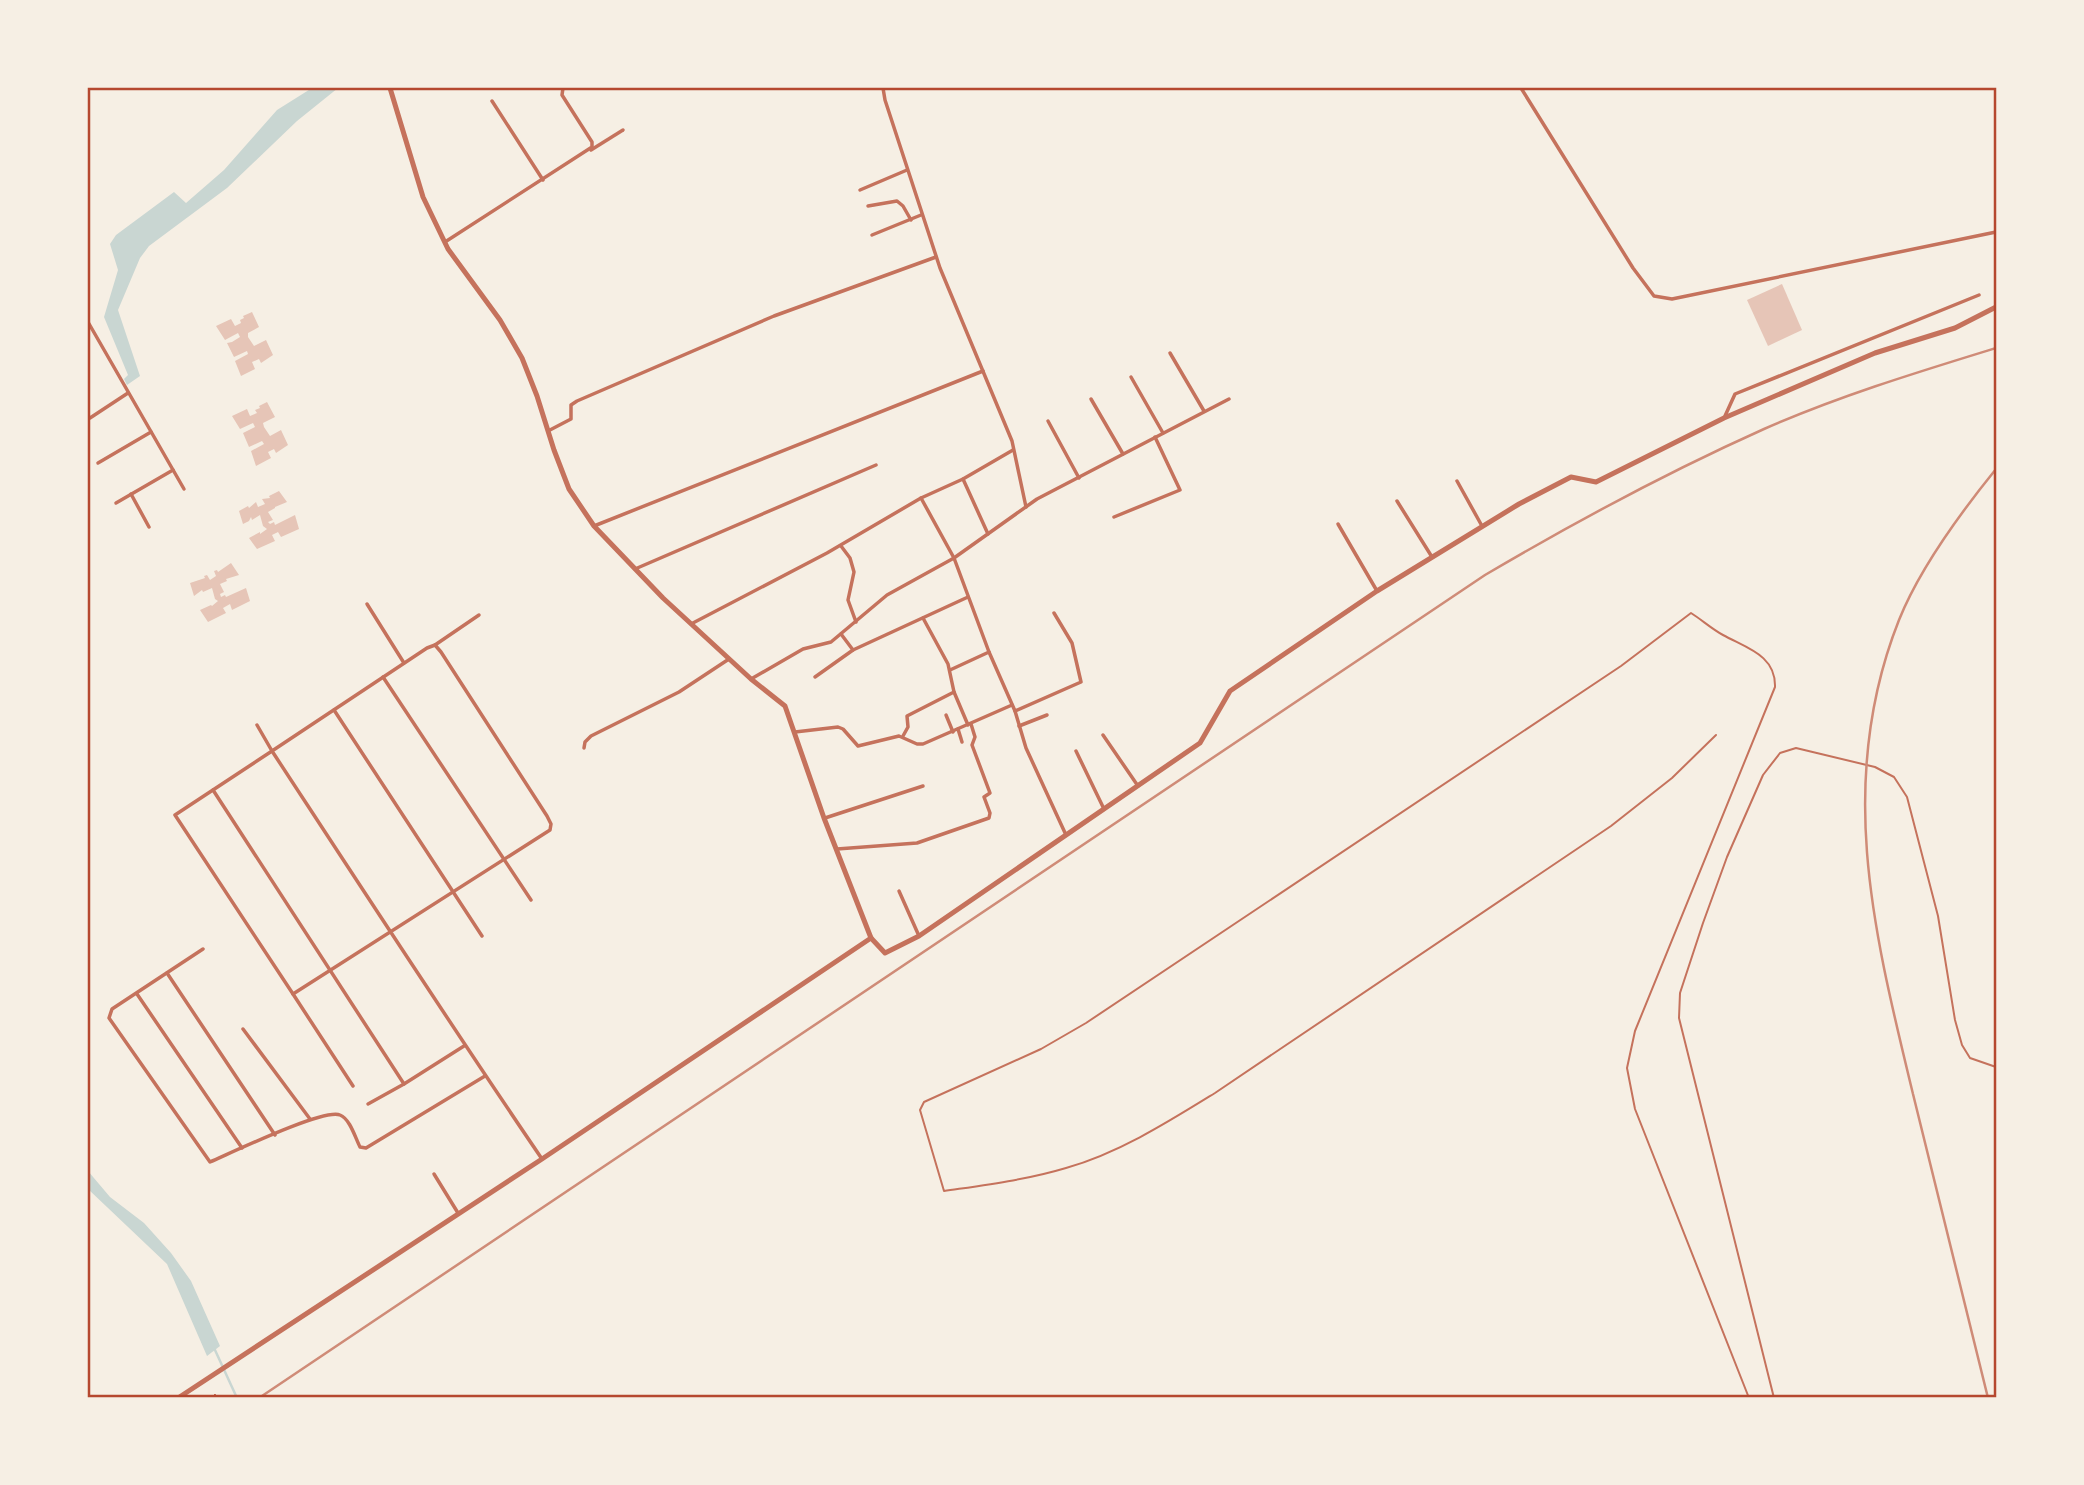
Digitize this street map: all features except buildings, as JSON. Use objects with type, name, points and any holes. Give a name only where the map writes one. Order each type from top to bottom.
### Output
[{"type":"street","points":[[390,88],[423,197],[444,242],[500,320],[522,359],[569,489],[594,526],[635,569],[751,680],[785,706],[824,818],[871,938],[885,953],[919,936],[1200,743],[1230,691],[1377,591],[1519,504],[1571,477],[1596,482],[1724,418],[1875,353],[1955,328],[1997,307]]},
{"type":"street","points":[[557,88],[592,142],[589,151]]},
{"type":"street","points":[[562,95],[563,88]]},
{"type":"street","points":[[883,88],[936,257],[1013,450],[1026,507]]},
{"type":"street","points":[[1521,88],[1633,268],[1654,296],[1672,299],[1997,232]]},
{"type":"street","points":[[492,101],[543,180]]},
{"type":"street","points":[[444,242],[623,130]]},
{"type":"street","points":[[860,190],[907,170]]},
{"type":"street","points":[[868,206],[897,201],[911,220]]},
{"type":"street","points":[[872,235],[921,215]]},
{"type":"street","points":[[548,431],[571,419],[571,405],[577,401],[774,316],[936,257]]},
{"type":"street","points":[[1724,418],[1735,394],[1979,295]]},
{"type":"street","points":[[88,322],[184,489]]},
{"type":"street","points":[[1170,353],[1204,411]]},
{"type":"street","points":[[594,526],[983,371]]},
{"type":"street","points":[[1131,377],[1163,433]]},
{"type":"street","points":[[90,418],[128,393]]},
{"type":"street","points":[[1091,399],[1123,454]]},
{"type":"street","points":[[751,680],[803,649],[831,642],[887,595],[954,558],[1026,507],[1229,399]]},
{"type":"street","points":[[1048,421],[1079,478]]},
{"type":"street","points":[[98,463],[151,432]]},
{"type":"street","points":[[1114,517],[1180,490],[1156,437]]},
{"type":"street","points":[[691,624],[1013,450]]},
{"type":"street","points":[[635,569],[876,465]]},
{"type":"street","points":[[116,503],[173,470]]},
{"type":"street","points":[[963,478],[988,534]]},
{"type":"street","points":[[1457,481],[1482,526]]},
{"type":"street","points":[[131,494],[149,527]]},
{"type":"street","points":[[921,498],[954,558],[1041,783],[1066,835]]},
{"type":"street","points":[[1397,501],[1432,557]]},
{"type":"street","points":[[1338,524],[1377,591]]},
{"type":"street","points":[[841,545],[850,558],[854,572],[848,600],[856,622]]},
{"type":"street","points":[[815,677],[853,650],[968,597]]},
{"type":"street","points":[[367,604],[404,663]]},
{"type":"street","points":[[1015,711],[1081,682],[1072,643],[1054,613]]},
{"type":"street","points":[[353,1086],[175,815],[479,615]]},
{"type":"street","points":[[837,849],[917,843],[989,818],[990,813],[984,797],[990,793],[972,745],[975,737],[954,692],[950,670],[923,618]]},
{"type":"street","points":[[841,634],[853,650]]},
{"type":"street","points":[[293,994],[550,830],[551,824],[524,780],[435,645]]},
{"type":"street","points":[[950,670],[989,652]]},
{"type":"street","points":[[584,748],[591,736],[679,692],[729,659]]},
{"type":"street","points":[[383,677],[531,900]]},
{"type":"street","points":[[902,737],[908,727],[907,716],[954,692]]},
{"type":"street","points":[[794,733],[838,727],[858,746],[895,736],[923,744],[1012,705]]},
{"type":"street","points":[[334,710],[482,936]]},
{"type":"street","points":[[946,715],[962,742]]},
{"type":"street","points":[[1019,726],[1047,715]]},
{"type":"street","points":[[257,725],[541,1159]]},
{"type":"street","points":[[1103,735],[1138,786]]},
{"type":"street","points":[[1076,751],[1104,809]]},
{"type":"street","points":[[824,818],[923,786]]},
{"type":"street","points":[[213,790],[404,1084]]},
{"type":"street","points":[[899,891],[919,936]]},
{"type":"street","points":[[177,1398],[871,938]]},
{"type":"street","points":[[204,949],[113,1010],[109,1017],[210,1162],[310,1119],[336,1113],[344,1117],[360,1147],[366,1148],[485,1076]]},
{"type":"street","points":[[167,973],[275,1135]]},
{"type":"street","points":[[137,993],[242,1148]]},
{"type":"street","points":[[243,1029],[310,1119]]},
{"type":"street","points":[[368,1104],[465,1046]]},
{"type":"street","points":[[434,1174],[458,1213]]},
{"type":"lane","points":[[1716,735],[1672,778],[1611,826],[1215,1093],[1110,1152],[1069,1168],[1027,1178],[944,1191],[920,1110],[924,1102],[1041,1049],[1086,1023],[1621,666],[1691,613],[1719,632],[1761,654],[1773,674],[1775,687],[1635,1031],[1627,1068],[1635,1109],[1749,1398]]},
{"type":"lane","points":[[1774,1398],[1679,1018],[1680,993],[1727,857],[1763,775],[1780,753],[1796,748],[1834,759],[1865,764],[1894,777],[1907,797],[1938,916],[1955,1020],[1962,1045],[1970,1058],[1997,1067]]},
{"type":"shaded area","points":[[312,88],[338,88],[297,121],[227,188],[149,246],[140,258],[118,310],[140,376],[127,385],[124,379],[128,375],[104,317],[118,270],[110,244],[116,235],[174,192],[186,203],[224,170],[277,110]]},
{"type":"shaded area","points":[[88,1171],[110,1197],[144,1223],[191,1281],[220,1346],[207,1356],[167,1264],[88,1189]]},
{"type":"waterway","points":[[215,1350],[237,1398]]},
{"type":"railway","points":[[259,1398],[1485,575],[1622,498],[1764,429],[1850,395],[1996,348]]},
{"type":"railway","points":[[1988,1398],[1885,975],[1867,857],[1865,798],[1869,739],[1880,680],[1899,620],[1918,581],[1942,542],[1996,469]]}]
